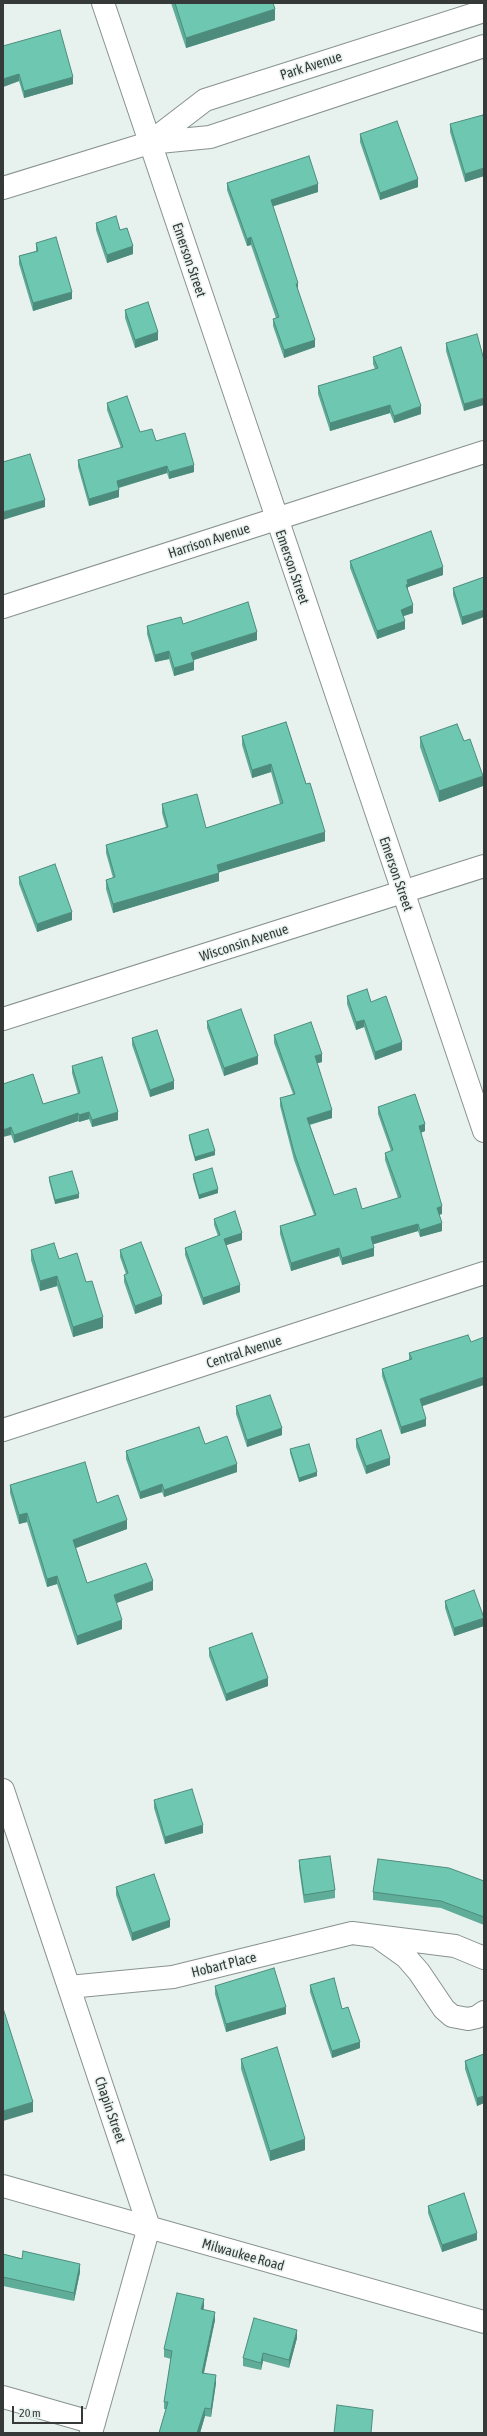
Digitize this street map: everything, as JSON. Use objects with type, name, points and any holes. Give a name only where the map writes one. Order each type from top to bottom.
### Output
[{"type":"street","name":"Emerson Street","points":[[103,3],[402,892],[484,1130]]},
{"type":"street","name":"Park Avenue","points":[[149,143],[205,100],[484,11]]},
{"type":"street","name":"Park Avenue","points":[[3,188],[149,143],[210,137],[484,46]]},
{"type":"street","name":"Harrison Avenue","points":[[3,607],[484,452]]},
{"type":"street","name":"Wisconsin Avenue","points":[[3,1019],[484,866]]},
{"type":"street","name":"Central Avenue","points":[[3,1430],[484,1273]]},
{"type":"street","name":"Chapin Street","points":[[3,1790],[149,2227]]},
{"type":"street","name":"Hobart Place","points":[[68,1987],[173,1977],[352,1933],[455,1946],[484,1958]]},
{"type":"street","name":"Hobart Place","points":[[377,1937],[406,1957],[419,1972],[444,2009],[452,2016],[468,2019],[477,2017],[484,2012]]},
{"type":"street","name":"Milwaukee Road","points":[[3,2186],[484,2322]]},
{"type":"street","points":[[3,2397],[92,2428],[149,2227]]},
{"type":"building","points":[[175,3],[273,3],[275,9],[186,38]]},
{"type":"building","points":[[60,30],[73,77],[24,91],[19,74],[3,79],[3,46]]},
{"type":"building","points":[[483,115],[484,168],[465,174],[450,124]]},
{"type":"building","points":[[397,121],[418,179],[380,193],[360,134]]},
{"type":"building","points":[[309,156],[318,184],[271,200],[298,283],[296,284],[315,340],[284,350],[273,319],[279,317],[251,237],[247,239],[227,183]]},
{"type":"building","points":[[116,216],[120,230],[127,228],[133,246],[107,255],[96,223]]},
{"type":"building","points":[[56,237],[72,292],[33,303],[19,256],[38,251],[36,243]]},
{"type":"building","points":[[148,302],[158,332],[135,340],[125,310]]},
{"type":"building","points":[[477,334],[484,360],[484,398],[464,404],[446,343]]},
{"type":"building","points":[[401,347],[421,406],[394,416],[390,405],[330,423],[318,386],[378,368],[373,357]]},
{"type":"building","points":[[127,396],[140,432],[152,429],[156,441],[185,433],[194,465],[169,472],[167,466],[117,481],[119,490],[89,499],[78,460],[123,447],[107,403]]},
{"type":"building","points":[[30,454],[45,500],[3,512],[3,462]]},
{"type":"building","points":[[431,531],[443,567],[407,580],[408,584],[406,585],[413,605],[401,610],[405,621],[377,631],[350,561]]},
{"type":"building","points":[[484,577],[484,610],[462,617],[453,588]]},
{"type":"building","points":[[248,602],[257,632],[191,653],[194,662],[174,668],[169,651],[155,655],[147,626],[181,617],[183,624]]},
{"type":"building","points":[[286,722],[306,784],[310,783],[325,832],[217,865],[219,873],[113,904],[106,880],[115,877],[106,845],[168,827],[162,804],[197,794],[206,828],[283,803],[271,764],[252,770],[242,736]]},
{"type":"building","points":[[457,724],[464,741],[470,739],[483,776],[439,791],[420,737]]},
{"type":"building","points":[[55,864],[72,912],[37,924],[19,877]]},
{"type":"building","points":[[367,989],[371,1002],[386,996],[402,1042],[375,1052],[364,1020],[356,1022],[347,996]]},
{"type":"building","points":[[241,1009],[258,1056],[224,1068],[207,1021]]},
{"type":"building","points":[[311,1022],[322,1054],[315,1056],[332,1110],[307,1118],[334,1195],[356,1188],[362,1209],[401,1197],[385,1153],[393,1150],[378,1107],[415,1094],[425,1124],[419,1126],[442,1206],[437,1208],[442,1223],[420,1230],[418,1224],[371,1237],[374,1248],[342,1258],[339,1248],[291,1263],[280,1226],[316,1215],[294,1152],[280,1098],[295,1094],[274,1035]]},
{"type":"building","points":[[157,1030],[174,1081],[150,1090],[132,1038]]},
{"type":"building","points":[[102,1057],[118,1112],[92,1120],[89,1112],[79,1115],[78,1113],[14,1135],[11,1127],[3,1130],[3,1084],[33,1074],[43,1104],[80,1093],[72,1066]]},
{"type":"building","points":[[208,1129],[215,1151],[195,1157],[189,1135]]},
{"type":"building","points":[[212,1168],[218,1189],[199,1195],[193,1174]]},
{"type":"building","points":[[72,1171],[79,1194],[55,1200],[49,1177]]},
{"type":"building","points":[[235,1211],[242,1233],[224,1239],[240,1285],[203,1298],[185,1248],[220,1235],[214,1219]]},
{"type":"building","points":[[141,1242],[162,1296],[135,1306],[124,1275],[128,1273],[120,1250]]},
{"type":"building","points":[[54,1243],[59,1259],[77,1253],[86,1282],[92,1281],[103,1317],[73,1327],[57,1276],[40,1281],[31,1250]]},
{"type":"building","points":[[468,1335],[471,1342],[484,1337],[484,1377],[420,1399],[426,1419],[401,1427],[382,1369],[412,1359],[409,1353]]},
{"type":"building","points":[[270,1395],[282,1428],[247,1440],[236,1406]]},
{"type":"building","points":[[199,1427],[205,1444],[227,1436],[237,1464],[164,1490],[162,1484],[140,1492],[126,1451]]},
{"type":"building","points":[[381,1430],[390,1458],[366,1466],[356,1439]]},
{"type":"building","points":[[309,1444],[317,1472],[299,1478],[290,1449]]},
{"type":"building","points":[[85,1462],[97,1503],[118,1495],[127,1520],[73,1540],[87,1583],[146,1563],[153,1581],[114,1595],[122,1620],[77,1636],[57,1576],[47,1579],[27,1513],[19,1515],[10,1485]]},
{"type":"building","points":[[474,1590],[484,1618],[454,1628],[445,1601]]},
{"type":"building","points":[[252,1633],[268,1678],[226,1694],[209,1648]]},
{"type":"building","points":[[192,1789],[203,1825],[165,1837],[154,1800]]},
{"type":"building","points":[[330,1856],[335,1890],[304,1895],[299,1860]]},
{"type":"building","points":[[378,1859],[449,1868],[484,1881],[484,1917],[441,1901],[373,1892]]},
{"type":"building","points":[[154,1874],[170,1920],[132,1933],[116,1887]]},
{"type":"building","points":[[274,1968],[286,2007],[226,2024],[215,1986]]},
{"type":"building","points":[[334,1978],[342,2009],[348,2007],[360,2042],[332,2051],[310,1985]]},
{"type":"building","points":[[3,2008],[33,2102],[3,2111]]},
{"type":"building","points":[[277,2047],[305,2139],[270,2151],[241,2059]]},
{"type":"building","points":[[484,2054],[484,2096],[477,2098],[465,2061]]},
{"type":"building","points":[[464,2193],[477,2233],[442,2245],[428,2206]]},
{"type":"building","points":[[23,2251],[80,2264],[74,2293],[3,2277],[3,2254],[22,2259]]},
{"type":"building","points":[[177,2293],[204,2299],[201,2309],[215,2312],[202,2373],[216,2375],[211,2409],[205,2408],[197,2433],[159,2433],[168,2402],[164,2402],[172,2351],[164,2349]]},
{"type":"building","points":[[254,2318],[297,2330],[289,2360],[263,2353],[261,2363],[243,2358]]},
{"type":"building","points":[[337,2405],[373,2410],[371,2433],[334,2433]]}]
